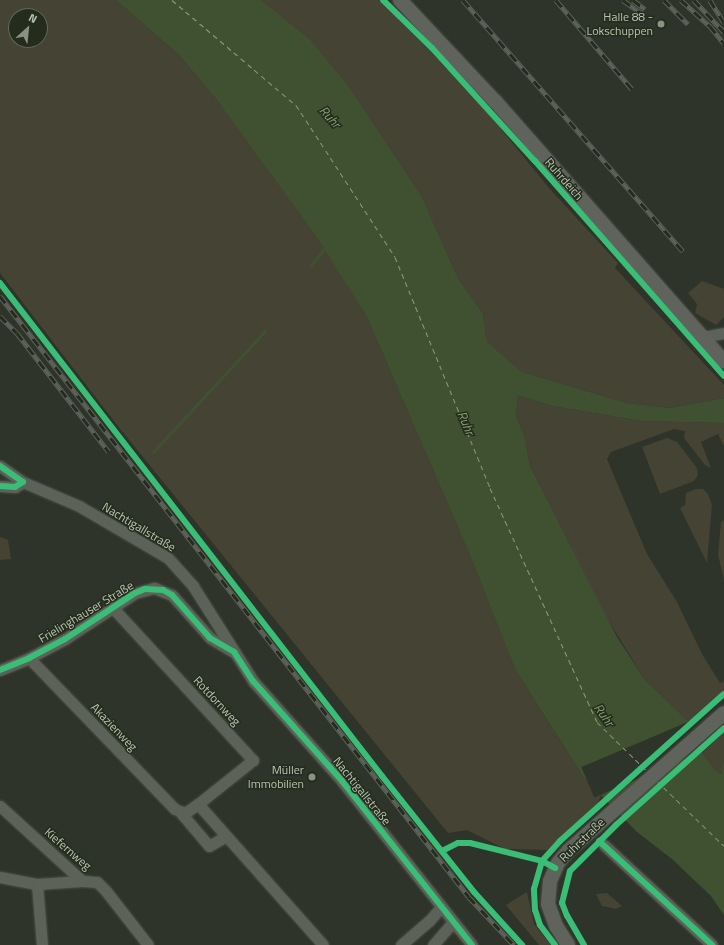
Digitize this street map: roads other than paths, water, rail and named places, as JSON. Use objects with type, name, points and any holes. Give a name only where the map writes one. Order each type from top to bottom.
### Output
[{"type":"main road","name":"Ruhrdeich","points":[[400,0],[495,100],[724,362]]},
{"type":"main road","name":"Ruhrstraße","points":[[568,945],[559,932],[550,911],[548,887],[558,863],[607,816],[724,713]]},
{"type":"street","points":[[703,337],[724,334]]},
{"type":"street","name":"Nachtigallstraße","points":[[0,466],[23,482],[79,506],[168,558],[193,586],[253,681],[342,781],[452,922],[472,945]]},
{"type":"street","points":[[0,486],[15,487],[23,482]]},
{"type":"street","name":"Frielinghauser Straße","points":[[0,670],[29,658],[113,608],[135,593],[145,589],[163,590],[172,595],[210,638],[234,652]]},
{"type":"street","name":"Rotdornweg","points":[[113,608],[254,760],[198,804]]},
{"type":"street","name":"Akazienweg","points":[[29,658],[180,813],[210,846],[227,836]]},
{"type":"street","points":[[180,813],[189,811],[198,804],[323,945]]},
{"type":"street","name":"Kiefernweg","points":[[0,806],[82,881],[97,882],[106,891],[148,945]]},
{"type":"street","points":[[604,845],[712,945]]},
{"type":"street","points":[[0,877],[37,884],[82,881]]},
{"type":"street","points":[[37,884],[42,945]]},
{"type":"street","points":[[401,945],[430,921],[441,907]]},
{"type":"street","points":[[433,945],[452,922]]},
{"type":"water","name":"Ruhr","points":[[116,0],[261,0],[310,40],[350,88],[421,195],[458,278],[483,314],[486,341],[522,372],[627,403],[670,408],[724,398],[724,423],[641,421],[552,406],[518,395],[516,416],[525,438],[530,466],[617,637],[645,680],[689,722],[702,753],[717,772],[722,774],[724,756],[724,915],[711,896],[672,859],[637,832],[584,778],[515,669],[469,553],[366,315],[318,239],[216,99],[179,55]]},
{"type":"waterway","points":[[311,265],[325,248]]},
{"type":"waterway","points":[[153,452],[265,331]]},
{"type":"railway","points":[[463,0],[683,251]]},
{"type":"railway","points":[[556,0],[632,89]]},
{"type":"railway","points":[[623,0],[642,14]]},
{"type":"railway","points":[[633,0],[645,9]]},
{"type":"railway","points":[[664,0],[688,24]]},
{"type":"railway","points":[[681,0],[710,26],[724,43]]},
{"type":"railway","points":[[694,0],[724,32]]},
{"type":"railway","points":[[710,0],[724,22]]},
{"type":"railway","points":[[0,296],[469,897],[514,945]]},
{"type":"railway","points":[[0,316],[17,333],[109,452]]},
{"type":"place","name":"Halle 88 - Lokschuppen","points":[[661,24]]},
{"type":"place","name":"Müller Immobilien","points":[[312,777]]}]
